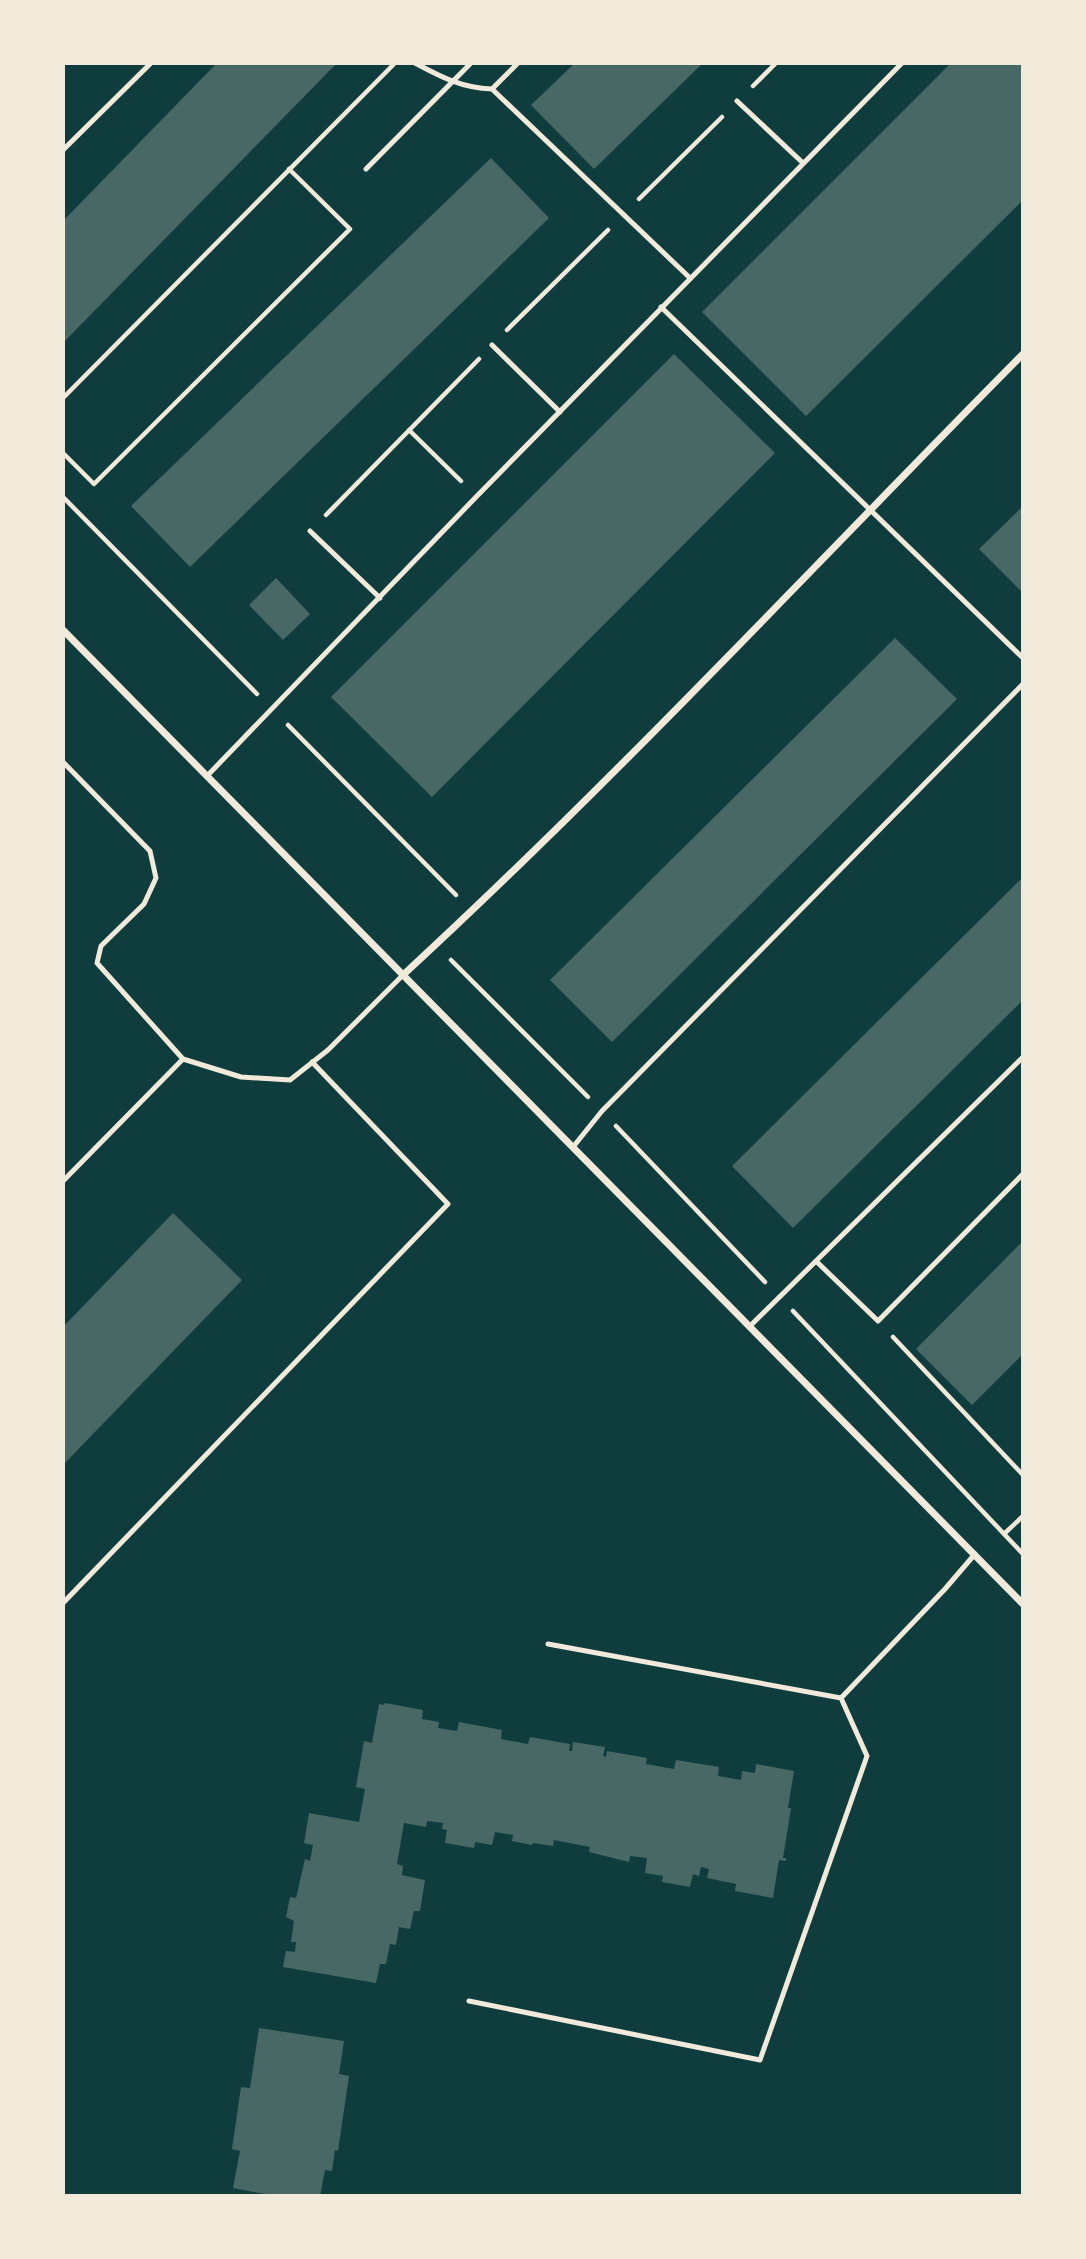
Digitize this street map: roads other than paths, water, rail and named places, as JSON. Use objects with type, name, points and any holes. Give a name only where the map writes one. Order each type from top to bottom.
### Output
[{"type":"street","points":[[403,975],[673,712],[1023,354]]},
{"type":"street","points":[[63,630],[1023,1604]]},
{"type":"lane","points":[[63,150],[151,63]]},
{"type":"lane","points":[[415,63],[450,82],[492,89],[690,278]]},
{"type":"lane","points":[[366,169],[471,63]]},
{"type":"lane","points":[[492,89],[518,63]]},
{"type":"lane","points":[[207,776],[661,307],[902,63]]},
{"type":"lane","points":[[737,101],[803,163]]},
{"type":"lane","points":[[661,307],[1023,658]]},
{"type":"lane","points":[[492,345],[560,412]]},
{"type":"lane","points":[[310,531],[380,598]]},
{"type":"lane","points":[[573,1147],[602,1111],[1023,684]]},
{"type":"lane","points":[[63,762],[150,851],[156,878],[144,904],[101,946],[97,963],[183,1059],[241,1077],[290,1080],[403,975]]},
{"type":"lane","points":[[749,1326],[1023,1057]]},
{"type":"lane","points":[[63,1181],[183,1059]]},
{"type":"lane","points":[[63,1602],[448,1203],[312,1062]]},
{"type":"lane","points":[[816,1261],[878,1321],[1023,1174]]},
{"type":"lane","points":[[841,1698],[975,1554]]},
{"type":"lane","points":[[548,1644],[841,1698]]},
{"type":"lane","points":[[469,2001],[760,2060],[867,1756],[841,1698]]}]
